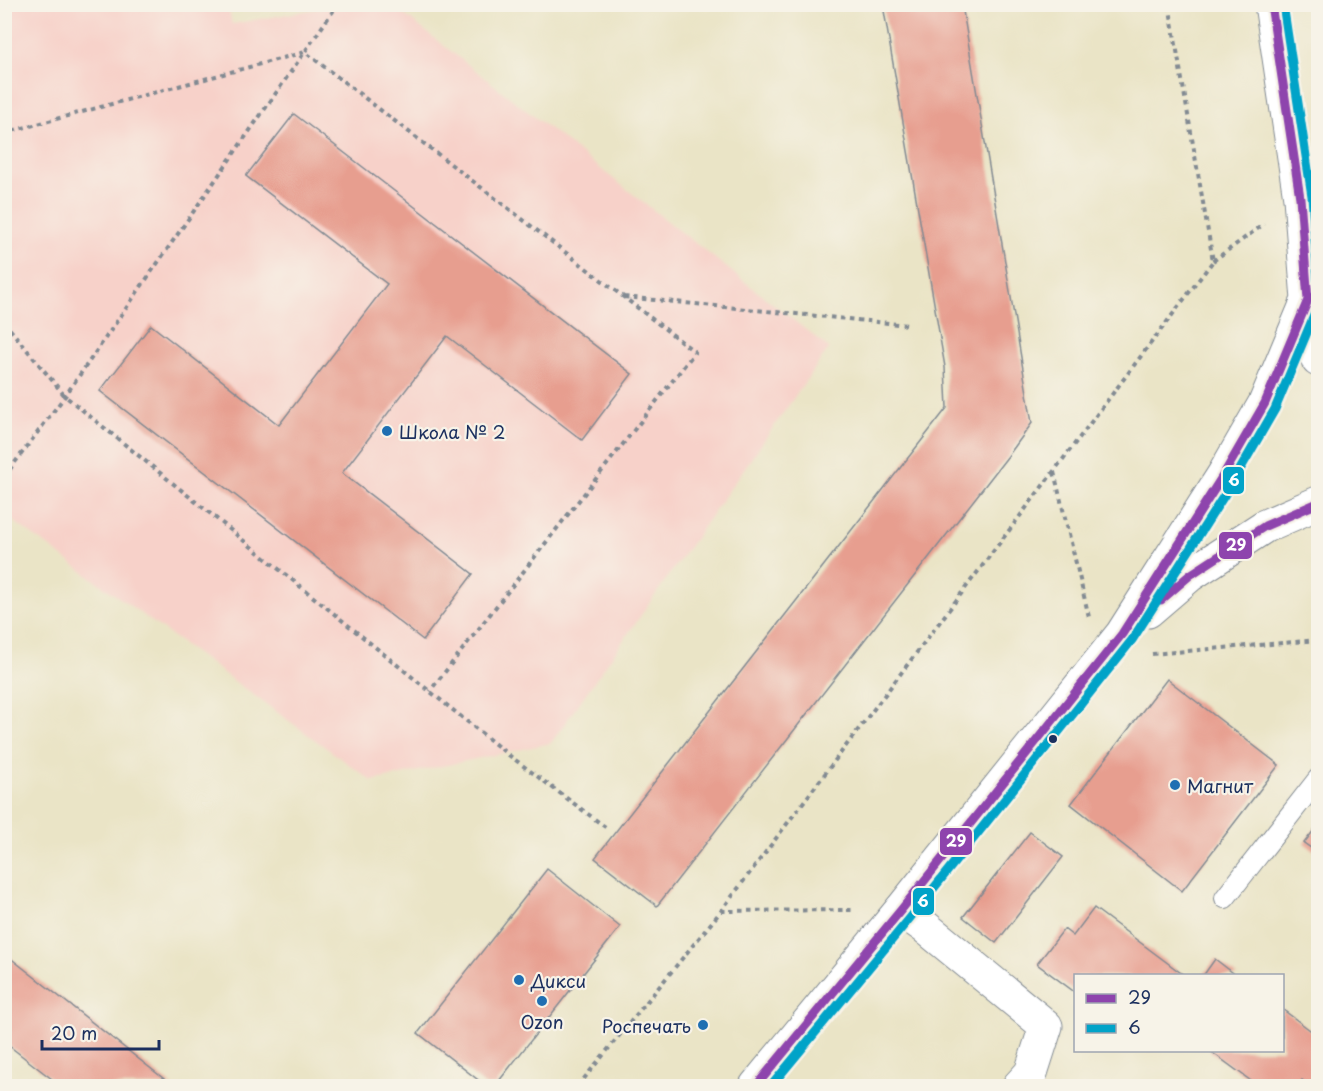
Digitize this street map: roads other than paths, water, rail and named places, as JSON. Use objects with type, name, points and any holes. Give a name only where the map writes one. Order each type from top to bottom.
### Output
[{"type":"street","points":[[1271,4],[1300,198],[1309,329],[1318,360]]},
{"type":"street","points":[[756,1086],[901,910],[1122,634],[1224,474],[1265,403],[1308,300],[1312,270],[1318,252]]},
{"type":"street","points":[[1122,634],[1190,575],[1265,526],[1318,503]]},
{"type":"street","points":[[901,910],[1046,1026],[1031,1073],[1019,1086]]},
{"type":"lane","points":[[1225,898],[1318,779]]},
{"type":"place","name":"Школа № 2","points":[[387,431]]},
{"type":"place","name":"Магнит","points":[[1175,785]]},
{"type":"place","name":"Дикси","points":[[519,980]]},
{"type":"place","name":"Ozon","points":[[542,1001]]},
{"type":"place","name":"Роспечать","points":[[703,1025]]}]
